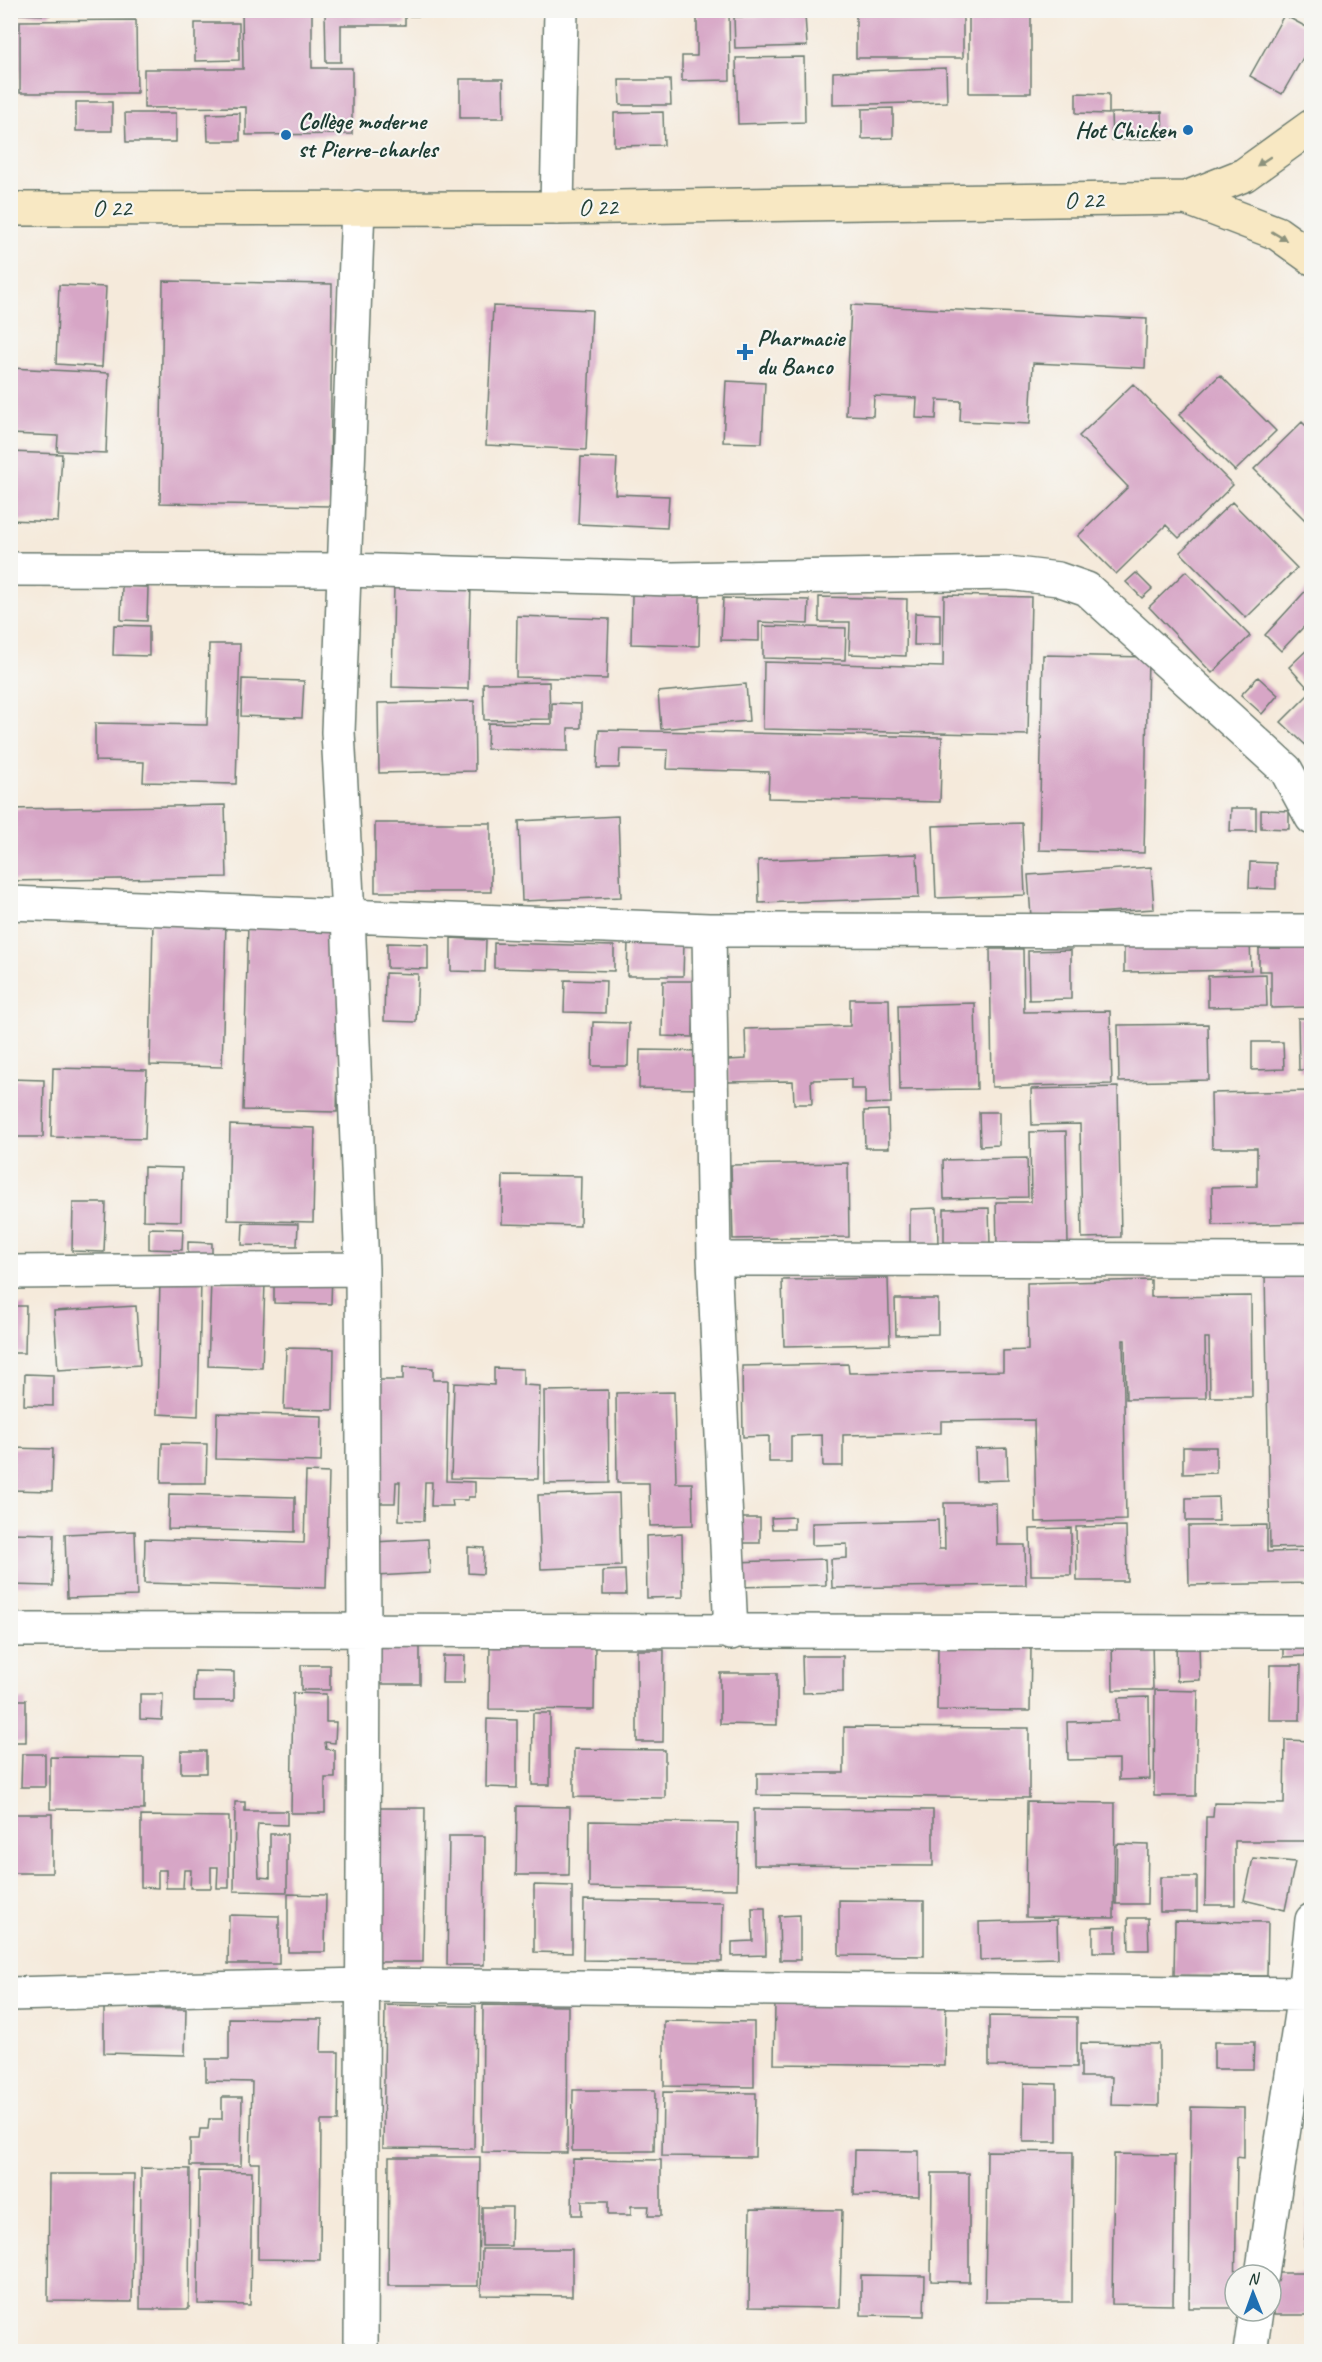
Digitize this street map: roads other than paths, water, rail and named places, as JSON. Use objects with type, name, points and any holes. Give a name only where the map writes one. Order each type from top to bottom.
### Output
[{"type":"street","points":[[557,207],[561,10]]},
{"type":"street","points":[[1186,198],[1244,175],[1311,126]]},
{"type":"street","points":[[1186,198],[1277,233],[1311,258]]},
{"type":"street","name":"O 22","points":[[10,209],[557,207],[1186,198]]},
{"type":"street","points":[[358,207],[338,732],[348,915],[362,1269],[364,1629],[361,2352]]},
{"type":"street","points":[[10,569],[344,570],[673,579],[1008,573],[1058,579],[1088,589],[1286,770],[1311,818]]},
{"type":"street","points":[[10,903],[709,930],[1311,931]]},
{"type":"street","points":[[709,930],[714,1259],[731,1633]]},
{"type":"street","points":[[714,1259],[1311,1260]]},
{"type":"street","points":[[10,1272],[362,1269]]},
{"type":"street","points":[[10,1630],[364,1629],[731,1633],[1311,1632]]},
{"type":"street","points":[[1264,2263],[1304,1994],[1311,1920]]},
{"type":"street","points":[[10,1994],[362,1985],[1304,1994]]},
{"type":"street","points":[[1250,2352],[1254,2323]]},
{"type":"place","name":"Hot Chicken","points":[[1188,130]]},
{"type":"place","name":"Collège moderne st Pierre-charles","points":[[286,135]]},
{"type":"place","name":"Pharmacie du Banco","points":[[745,352]]}]
